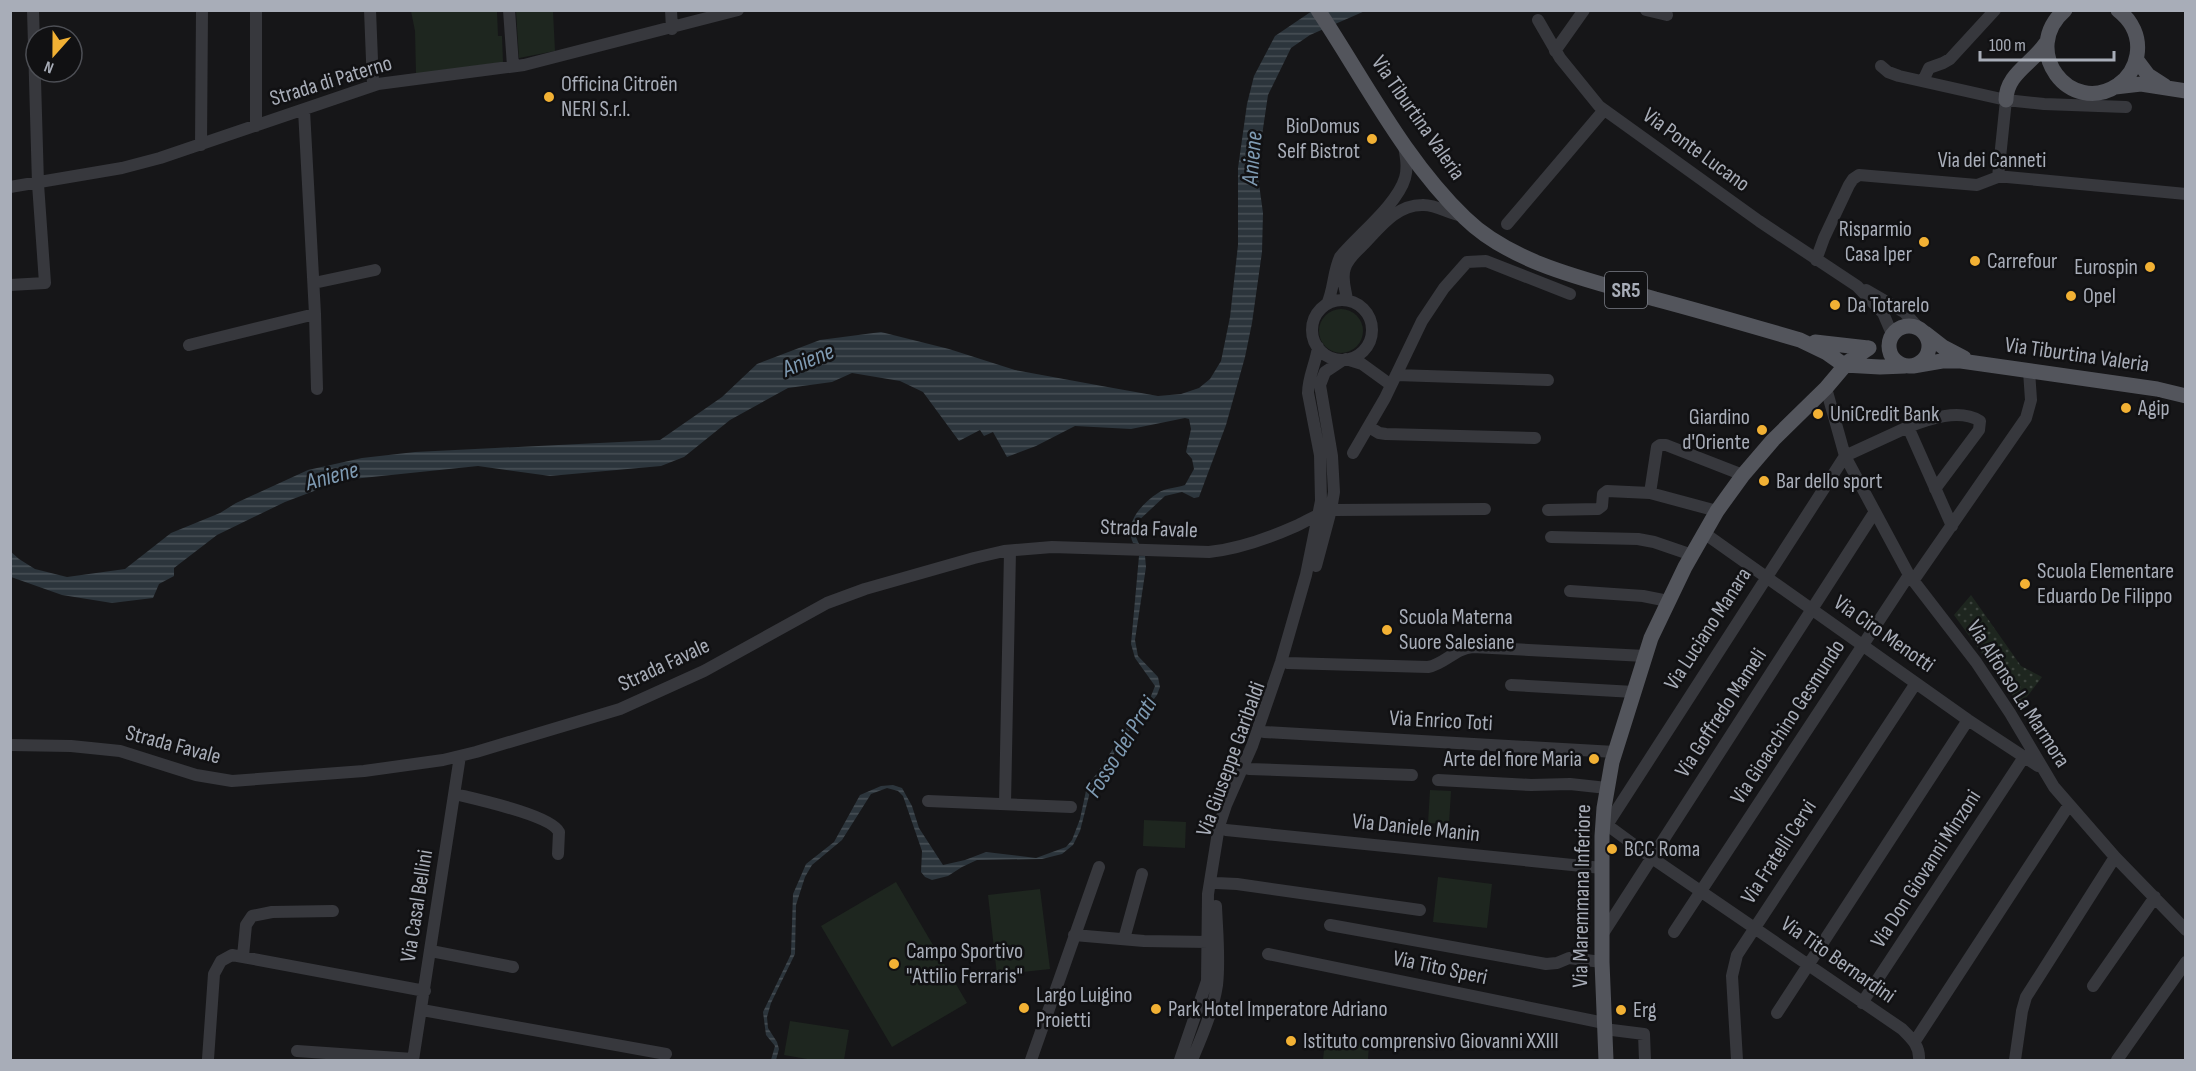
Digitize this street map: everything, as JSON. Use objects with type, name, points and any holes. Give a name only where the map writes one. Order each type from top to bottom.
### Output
[{"type":"main road","name":"Via Tiburtina Valeria","points":[[1318,10],[1404,145],[1433,184],[1463,216],[1495,241],[1543,264],[1602,284],[1800,340],[1869,348],[1891,337],[1901,327],[1913,326],[1954,353],[1984,364]]},
{"type":"main road","points":[[2115,87],[2126,78],[2136,59],[2137,42],[2129,18],[2118,10]]},
{"type":"main road","points":[[2059,12],[2049,30],[2046,44],[2049,63],[2055,75],[2065,85]]},
{"type":"main road","points":[[2006,100],[2006,92],[2019,70],[2038,56],[2046,44]]},
{"type":"main road","points":[[2136,59],[2148,75],[2179,90]]},
{"type":"main road","points":[[2019,70],[2049,74],[2077,91],[2090,93],[2141,84],[2179,90]]},
{"type":"main road","points":[[1891,337],[1889,347],[1893,359],[1909,366],[1925,359],[1928,352],[1930,346],[1922,330]]},
{"type":"main road","name":"Via Tiburtina Valeria","points":[[1800,340],[1844,365],[1880,368],[1942,360],[2164,390],[2186,396]]},
{"type":"main road","name":"Via Maremmana Inferiore","points":[[1606,1060],[1602,962],[1602,868],[1607,788],[1615,752],[1645,656],[1668,601],[1692,555],[1717,511],[1743,475],[1773,440],[1826,388],[1844,365],[1869,348]]},
{"type":"main road","name":"Via Tiburtina Valeria","points":[[2164,390],[2186,390]]},
{"type":"street","points":[[10,285],[45,283],[38,184],[33,10]]},
{"type":"street","points":[[201,145],[202,10]]},
{"type":"street","points":[[256,10],[256,126]]},
{"type":"street","points":[[370,10],[373,85]]},
{"type":"street","points":[[509,10],[513,66]]},
{"type":"street","points":[[671,10],[672,28]]},
{"type":"street","name":"Strada di Paterno","points":[[10,188],[122,168],[201,145],[373,85],[513,66],[738,10]]},
{"type":"street","points":[[1555,51],[1584,10]]},
{"type":"street","points":[[1646,10],[1667,15]]},
{"type":"street","points":[[1923,81],[1929,68],[1950,59],[1995,10]]},
{"type":"street","name":"Via Ponte Lucano","points":[[1538,20],[1555,51],[1584,90],[1604,110],[1758,222],[1857,286],[1894,305],[1922,330]]},
{"type":"street","points":[[1881,66],[1892,74],[2006,100],[2126,107]]},
{"type":"street","points":[[1998,177],[2006,100]]},
{"type":"street","points":[[304,110],[314,283],[317,389]]},
{"type":"street","points":[[1507,224],[1604,110]]},
{"type":"street","points":[[1325,512],[1320,455],[1308,393],[1318,347],[1312,329],[1314,319],[1327,304],[1333,291],[1340,257],[1401,187],[1407,165],[1404,145]]},
{"type":"street","name":"Via dei Canneti","points":[[1816,260],[1832,220],[1849,185],[1856,176],[1977,185],[1998,177],[2186,194]]},
{"type":"street","points":[[1347,300],[1343,273],[1348,261],[1387,219],[1402,209],[1420,204],[1463,216]]},
{"type":"street","points":[[1353,453],[1369,427],[1422,321],[1444,288],[1467,262],[1486,261],[1570,294]]},
{"type":"street","points":[[314,283],[375,270]]},
{"type":"street","name":"Via Ponte Lucano","points":[[1857,286],[1885,315],[1891,337]]},
{"type":"street","points":[[1327,304],[1347,300],[1357,304],[1369,317],[1371,333],[1363,355],[1365,366]]},
{"type":"street","points":[[189,345],[315,314]]},
{"type":"street","points":[[1318,347],[1329,356],[1365,366],[1393,380],[1548,380]]},
{"type":"street","points":[[1325,512],[1334,473],[1319,388],[1324,372],[1365,349]]},
{"type":"street","name":"Via Gioacchino Gesmundo","points":[[1674,932],[1863,645],[1952,526],[2028,415],[2031,400],[2029,371]]},
{"type":"street","name":"Via Alfonso La Marmora","points":[[1826,388],[1845,456],[1911,578],[1976,662],[2010,713],[2041,767],[2069,805],[2186,930]]},
{"type":"street","points":[[1845,456],[1908,427],[1941,417],[1968,417],[1980,421],[1979,430],[1935,489]]},
{"type":"street","points":[[1369,427],[1386,434],[1535,438]]},
{"type":"street","points":[[1908,427],[1952,526]]},
{"type":"street","points":[[1650,493],[1655,451],[1660,445],[1743,475]]},
{"type":"street","name":"Via Luciano Manara","points":[[1605,823],[1845,456]]},
{"type":"street","points":[[1548,510],[1598,509],[1602,506],[1603,494],[1607,491],[1650,493],[1717,511]]},
{"type":"street","points":[[1325,512],[1348,508],[1485,509]]},
{"type":"street","name":"Strada Favale","points":[[10,746],[71,746],[113,750],[140,756],[196,775],[232,782],[364,771],[460,756],[631,705],[704,671],[804,615],[853,593],[982,556],[1010,551],[1062,547],[1213,552],[1234,548],[1291,528],[1325,512]]},
{"type":"street","name":"Via Giuseppe Garibaldi","points":[[1192,1060],[1204,1031],[1217,983],[1216,883],[1226,830],[1232,808],[1264,732],[1287,663],[1325,512]]},
{"type":"street","name":"Via Giuseppe Garibaldi","points":[[1180,1060],[1205,990],[1208,974],[1209,881],[1219,826],[1252,746],[1281,662],[1325,512]]},
{"type":"street","name":"Via Goffredo Mameli","points":[[1602,935],[1874,513]]},
{"type":"street","name":"Via Ciro Menotti","points":[[1704,533],[1968,720],[2041,767]]},
{"type":"street","points":[[1551,537],[1638,539],[1692,555]]},
{"type":"street","points":[[1005,804],[1010,551]]},
{"type":"street","points":[[1570,591],[1643,596],[1668,601]]},
{"type":"street","points":[[1287,663],[1428,667],[1441,662],[1460,649],[1473,647],[1645,656]]},
{"type":"street","name":"Via Fratelli Cervi","points":[[1737,1060],[1733,968],[1737,955],[1916,683]]},
{"type":"street","points":[[1510,685],[1634,692]]},
{"type":"street","points":[[1776,1013],[1809,966],[1968,720]]},
{"type":"street","name":"Via Enrico Toti","points":[[1264,732],[1615,752]]},
{"type":"street","name":"Via Casal Bellini","points":[[413,1060],[460,756]]},
{"type":"street","name":"Via Don Giovanni Minzoni","points":[[1862,1003],[2024,757]]},
{"type":"street","points":[[1249,769],[1412,775]]},
{"type":"street","points":[[1438,780],[1531,785],[1564,784],[1607,788]]},
{"type":"street","points":[[455,794],[532,816],[554,825],[560,832],[558,854]]},
{"type":"street","points":[[928,801],[1071,807]]},
{"type":"street","points":[[1919,1060],[1920,1054],[1915,1041],[2069,805]]},
{"type":"street","name":"Via Tito Bernardini","points":[[1605,823],[1652,858],[1902,1029],[1915,1041]]},
{"type":"street","name":"Via Daniele Manin","points":[[1226,830],[1602,868]]},
{"type":"street","points":[[2015,1060],[2026,997],[2115,856]]},
{"type":"street","points":[[1031,1060],[1099,867]]},
{"type":"street","points":[[1124,939],[1142,874]]},
{"type":"street","points":[[1216,883],[1420,910]]},
{"type":"street","points":[[2092,986],[2155,897]]},
{"type":"street","points":[[243,956],[246,925],[252,916],[272,912],[333,911]]},
{"type":"street","points":[[1330,925],[1546,964],[1571,958],[1602,962]]},
{"type":"street","points":[[1074,934],[1124,939],[1208,942]]},
{"type":"street","points":[[431,951],[513,967]]},
{"type":"street","name":"Via Tito Speri","points":[[1268,954],[1644,1034],[1645,1060]]},
{"type":"street","points":[[208,1059],[215,970],[220,961],[229,956],[243,956],[425,991]]},
{"type":"street","points":[[2117,1060],[2186,962]]},
{"type":"street","points":[[422,1010],[666,1054]]},
{"type":"street","points":[[297,1051],[413,1060]]},
{"type":"shaded area","points":[[411,11],[497,11],[498,36],[502,36],[503,62],[416,74],[415,31]]},
{"type":"shaded area","points":[[516,11],[553,11],[555,51],[519,58]]},
{"type":"shaded area","points":[[1341,309],[1350,310],[1357,315],[1362,322],[1362,340],[1357,347],[1350,352],[1341,353],[1332,352],[1325,347],[1320,340],[1319,331],[1320,322],[1325,315],[1332,310]]},
{"type":"shaded area","points":[[1971,595],[2021,666],[2042,677],[2020,706],[1954,615]]},
{"type":"shaded area","points":[[1430,790],[1451,791],[1449,824],[1428,823]]},
{"type":"shaded area","points":[[1144,820],[1186,822],[1185,848],[1143,846]]},
{"type":"shaded area","points":[[1438,877],[1492,884],[1487,928],[1433,922]]},
{"type":"shaded area","name":"Campo Sportivo \"Attilio Ferraris\"","points":[[896,882],[967,1003],[892,1047],[821,926]]},
{"type":"shaded area","points":[[1040,889],[1050,969],[997,975],[988,895]]},
{"type":"shaded area","points":[[790,1021],[849,1030],[844,1060],[813,1060],[784,1055]]},
{"type":"shaded area","points":[[1325,1041],[1369,1043],[1368,1060],[1323,1060]]},
{"type":"water","name":"Aniene","points":[[1312,11],[1365,11],[1310,35],[1291,48],[1268,95],[1257,169],[1263,213],[1262,252],[1245,357],[1226,425],[1199,497],[1194,498],[1182,492],[1165,496],[1136,523],[1136,537],[1139,544],[1133,543],[1131,528],[1132,521],[1140,508],[1161,491],[1185,485],[1194,469],[1192,459],[1186,452],[1191,429],[1189,419],[1131,429],[1075,426],[1036,446],[1007,457],[993,432],[984,436],[980,430],[959,441],[923,392],[900,381],[852,373],[832,382],[788,388],[730,420],[684,457],[661,466],[550,476],[478,466],[343,480],[285,502],[217,535],[174,568],[174,576],[159,584],[153,598],[112,603],[62,595],[11,577],[10,551],[35,569],[67,577],[125,569],[171,533],[220,513],[236,503],[308,470],[362,458],[415,452],[660,440],[722,397],[757,364],[820,340],[881,332],[949,349],[1015,370],[1158,396],[1181,394],[1199,388],[1210,379],[1221,361],[1230,317],[1238,245],[1238,168],[1247,104],[1254,76],[1275,36]]},
{"type":"water","points":[[1139,556],[1145,556],[1146,567],[1135,640],[1138,656],[1158,677],[1160,687],[1157,695],[1126,735],[1090,792],[1080,831],[1073,845],[1062,854],[1042,859],[977,860],[948,876],[932,880],[921,872],[922,851],[903,796],[898,791],[887,788],[871,794],[842,840],[812,865],[805,877],[796,905],[795,954],[771,1003],[767,1017],[768,1028],[779,1049],[776,1060],[771,1060],[775,1046],[766,1035],[763,1012],[791,954],[793,894],[806,864],[834,842],[860,795],[881,786],[893,785],[902,788],[912,806],[919,828],[943,865],[986,852],[1036,858],[1066,847],[1072,840],[1080,819],[1087,786],[1151,696],[1155,686],[1135,658],[1131,644]]},
{"type":"place","name":"Officina Citroën NERI S.r.l.","points":[[549,97]]},
{"type":"place","name":"BioDomus Self Bistrot","points":[[1372,139]]},
{"type":"place","name":"Risparmio Casa Iper","points":[[1924,242]]},
{"type":"place","name":"Carrefour","points":[[1975,261]]},
{"type":"place","name":"Eurospin","points":[[2150,267]]},
{"type":"place","name":"Opel","points":[[2071,296]]},
{"type":"place","name":"Da Totarelo","points":[[1835,305]]},
{"type":"place","name":"Agip","points":[[2126,408]]},
{"type":"place","name":"UniCredit Bank","points":[[1818,414]]},
{"type":"place","name":"Giardino d'Oriente","points":[[1762,430]]},
{"type":"place","name":"Bar dello sport","points":[[1764,481]]},
{"type":"place","name":"Scuola Elementare Eduardo De Filippo","points":[[2025,584]]},
{"type":"place","name":"Scuola Materna Suore Salesiane","points":[[1387,630]]},
{"type":"place","name":"Arte del fiore Maria","points":[[1594,759]]},
{"type":"place","name":"BCC Roma","points":[[1612,849]]},
{"type":"place","name":"Campo Sportivo \"Attilio Ferraris\"","points":[[894,964]]},
{"type":"place","name":"Largo Luigino Proietti","points":[[1024,1008]]},
{"type":"place","name":"Park Hotel Imperatore Adriano","points":[[1156,1009]]},
{"type":"place","name":"Erg","points":[[1621,1010]]},
{"type":"place","name":"Istituto comprensivo Giovanni XXIII","points":[[1291,1041]]},
{"type":"water label","name":"Fosso dei Prati","points":[[1121,747]]}]
